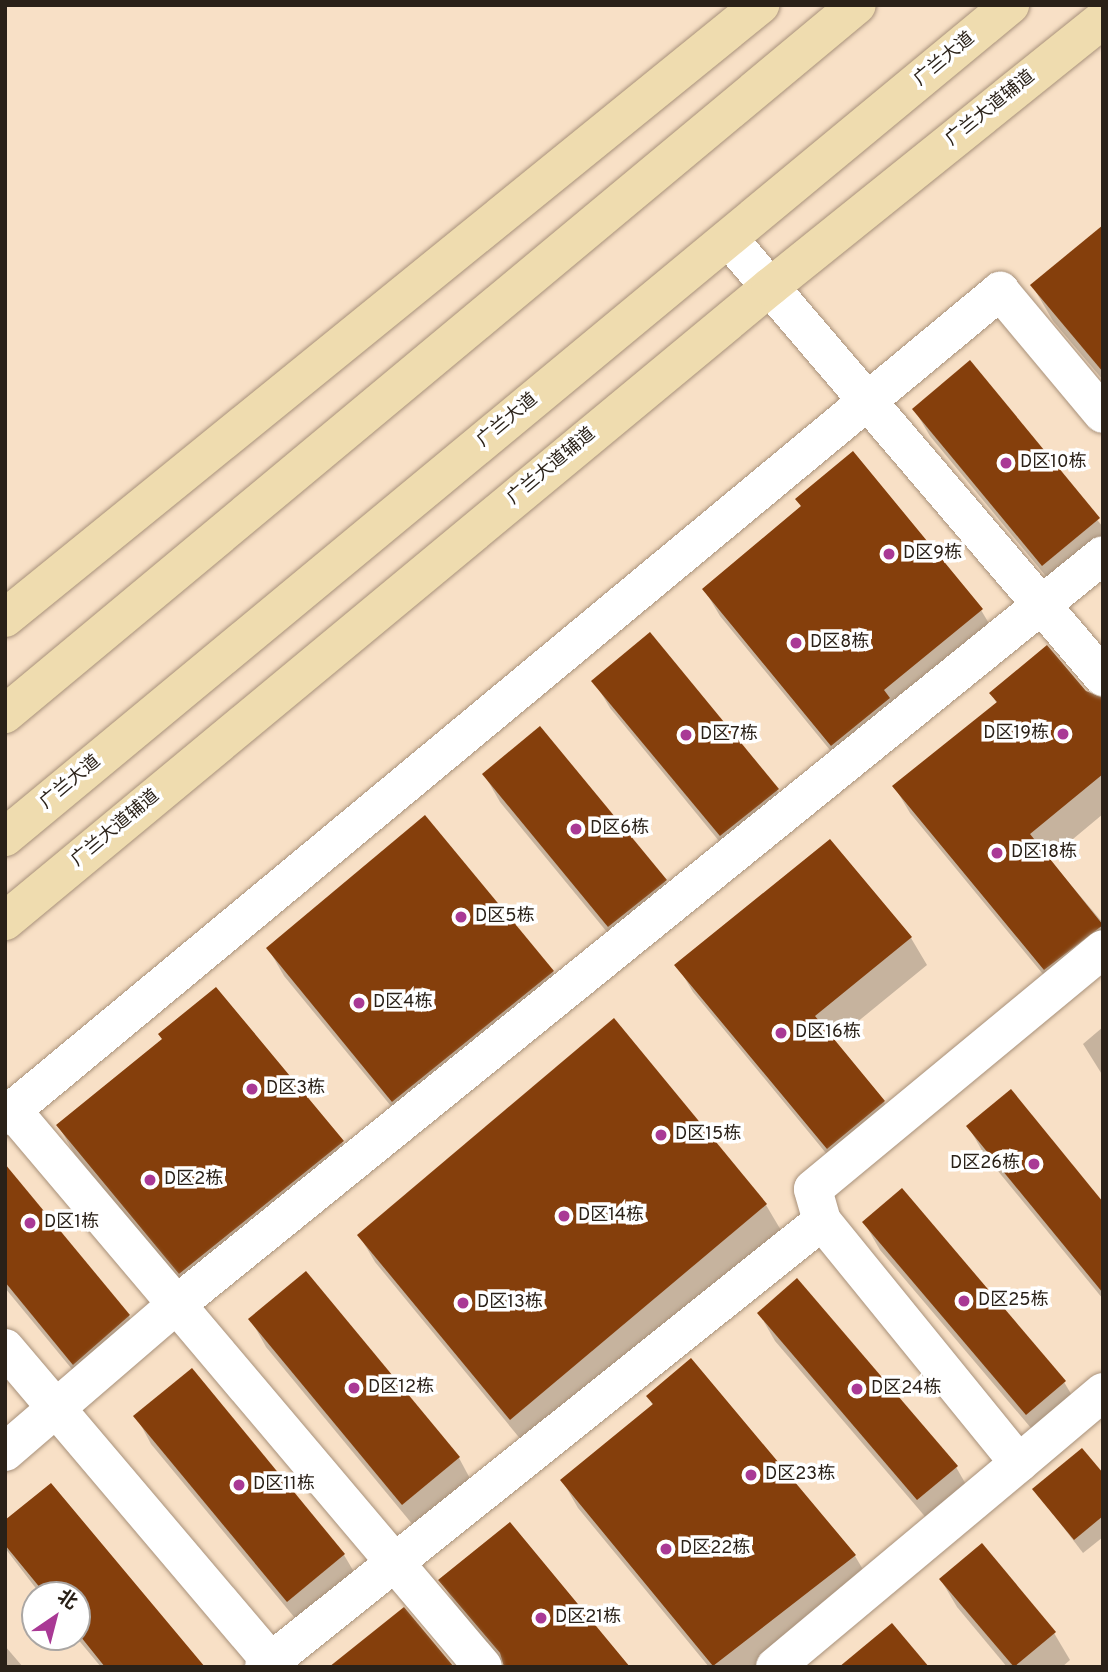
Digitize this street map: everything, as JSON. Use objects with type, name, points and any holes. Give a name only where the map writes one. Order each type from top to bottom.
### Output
[{"type":"main road","points":[[5,618],[760,5]]},
{"type":"main road","points":[[5,715],[857,5]]},
{"type":"main road","name":"广兰大道","points":[[5,837],[1010,5]]},
{"type":"main road","name":"广兰大道辅道","points":[[5,920],[770,287],[1103,19]]},
{"type":"street","points":[[729,239],[1103,677]]},
{"type":"street","points":[[483,1667],[9,1113],[1000,290],[1103,414]]},
{"type":"street","points":[[5,1452],[176,1305],[1103,555]]},
{"type":"street","points":[[1019,1463],[822,1221],[813,1189],[1103,949]]},
{"type":"street","points":[[5,1348],[57,1406],[270,1665],[822,1221]]},
{"type":"street","points":[[775,1667],[1103,1392]]},
{"type":"building","points":[[1103,225],[1103,372],[1030,285]]},
{"type":"building","name":"D区10栋","points":[[970,360],[1100,518],[1042,566],[912,409]]},
{"type":"building","points":[[853,451],[983,609],[884,690],[890,698],[831,746],[702,589],[801,506],[795,499]]},
{"type":"building","name":"D区7栋","points":[[650,632],[779,789],[720,836],[591,681]]},
{"type":"building","points":[[1047,645],[1086,691],[1103,698],[1103,774],[1030,834],[1103,925],[1044,970],[892,786],[997,702],[989,693]]},
{"type":"building","name":"D区6栋","points":[[540,726],[667,880],[608,927],[482,774]]},
{"type":"building","points":[[425,815],[554,971],[392,1102],[266,948]]},
{"type":"building","points":[[830,839],[912,937],[815,1016],[885,1101],[827,1149],[674,965]]},
{"type":"building","points":[[216,987],[344,1141],[179,1274],[56,1125],[162,1039],[158,1034]]},
{"type":"building","points":[[614,1018],[767,1204],[510,1420],[357,1235]]},
{"type":"building","name":"D区26栋","points":[[1011,1089],[1103,1202],[1103,1293],[966,1126]]},
{"type":"building","name":"D区1栋","points":[[5,1164],[130,1315],[73,1365],[5,1282]]},
{"type":"building","name":"D区25栋","points":[[902,1188],[1066,1381],[1026,1415],[862,1222]]},
{"type":"building","name":"D区12栋","points":[[306,1271],[460,1457],[402,1505],[248,1319]]},
{"type":"building","name":"D区24栋","points":[[797,1278],[958,1466],[917,1500],[757,1313]]},
{"type":"building","points":[[691,1358],[856,1555],[713,1666],[560,1480],[653,1404],[646,1396]]},
{"type":"building","name":"D区11栋","points":[[192,1368],[345,1554],[287,1602],[133,1416]]},
{"type":"building","points":[[1082,1448],[1103,1473],[1103,1516],[1074,1540],[1032,1489]]},
{"type":"building","points":[[51,1483],[205,1667],[105,1667],[91,1650],[91,1581],[35,1581],[5,1545],[5,1520]]},
{"type":"building","name":"D区21栋","points":[[510,1522],[630,1667],[504,1667],[500,1653],[438,1580]]},
{"type":"building","points":[[982,1543],[1056,1632],[1014,1667],[939,1579]]},
{"type":"building","points":[[404,1607],[454,1667],[329,1667]]},
{"type":"building","points":[[892,1623],[929,1667],[839,1667]]},
{"type":"place","name":"D区10栋","points":[[1006,463]]},
{"type":"place","name":"D区9栋","points":[[889,554]]},
{"type":"place","name":"D区8栋","points":[[796,643]]},
{"type":"place","name":"D区19栋","points":[[1063,734]]},
{"type":"place","name":"D区7栋","points":[[686,735]]},
{"type":"place","name":"D区6栋","points":[[576,829]]},
{"type":"place","name":"D区18栋","points":[[997,853]]},
{"type":"place","name":"D区5栋","points":[[461,917]]},
{"type":"place","name":"D区4栋","points":[[359,1003]]},
{"type":"place","name":"D区16栋","points":[[781,1033]]},
{"type":"place","name":"D区3栋","points":[[252,1089]]},
{"type":"place","name":"D区15栋","points":[[661,1135]]},
{"type":"place","name":"D区26栋","points":[[1034,1164]]},
{"type":"place","name":"D区2栋","points":[[150,1180]]},
{"type":"place","name":"D区14栋","points":[[564,1216]]},
{"type":"place","name":"D区1栋","points":[[30,1223]]},
{"type":"place","name":"D区25栋","points":[[964,1301]]},
{"type":"place","name":"D区13栋","points":[[463,1303]]},
{"type":"place","name":"D区12栋","points":[[354,1388]]},
{"type":"place","name":"D区24栋","points":[[857,1389]]},
{"type":"place","name":"D区23栋","points":[[751,1475]]},
{"type":"place","name":"D区11栋","points":[[239,1485]]},
{"type":"place","name":"D区22栋","points":[[666,1549]]},
{"type":"place","name":"D区21栋","points":[[541,1618]]}]
